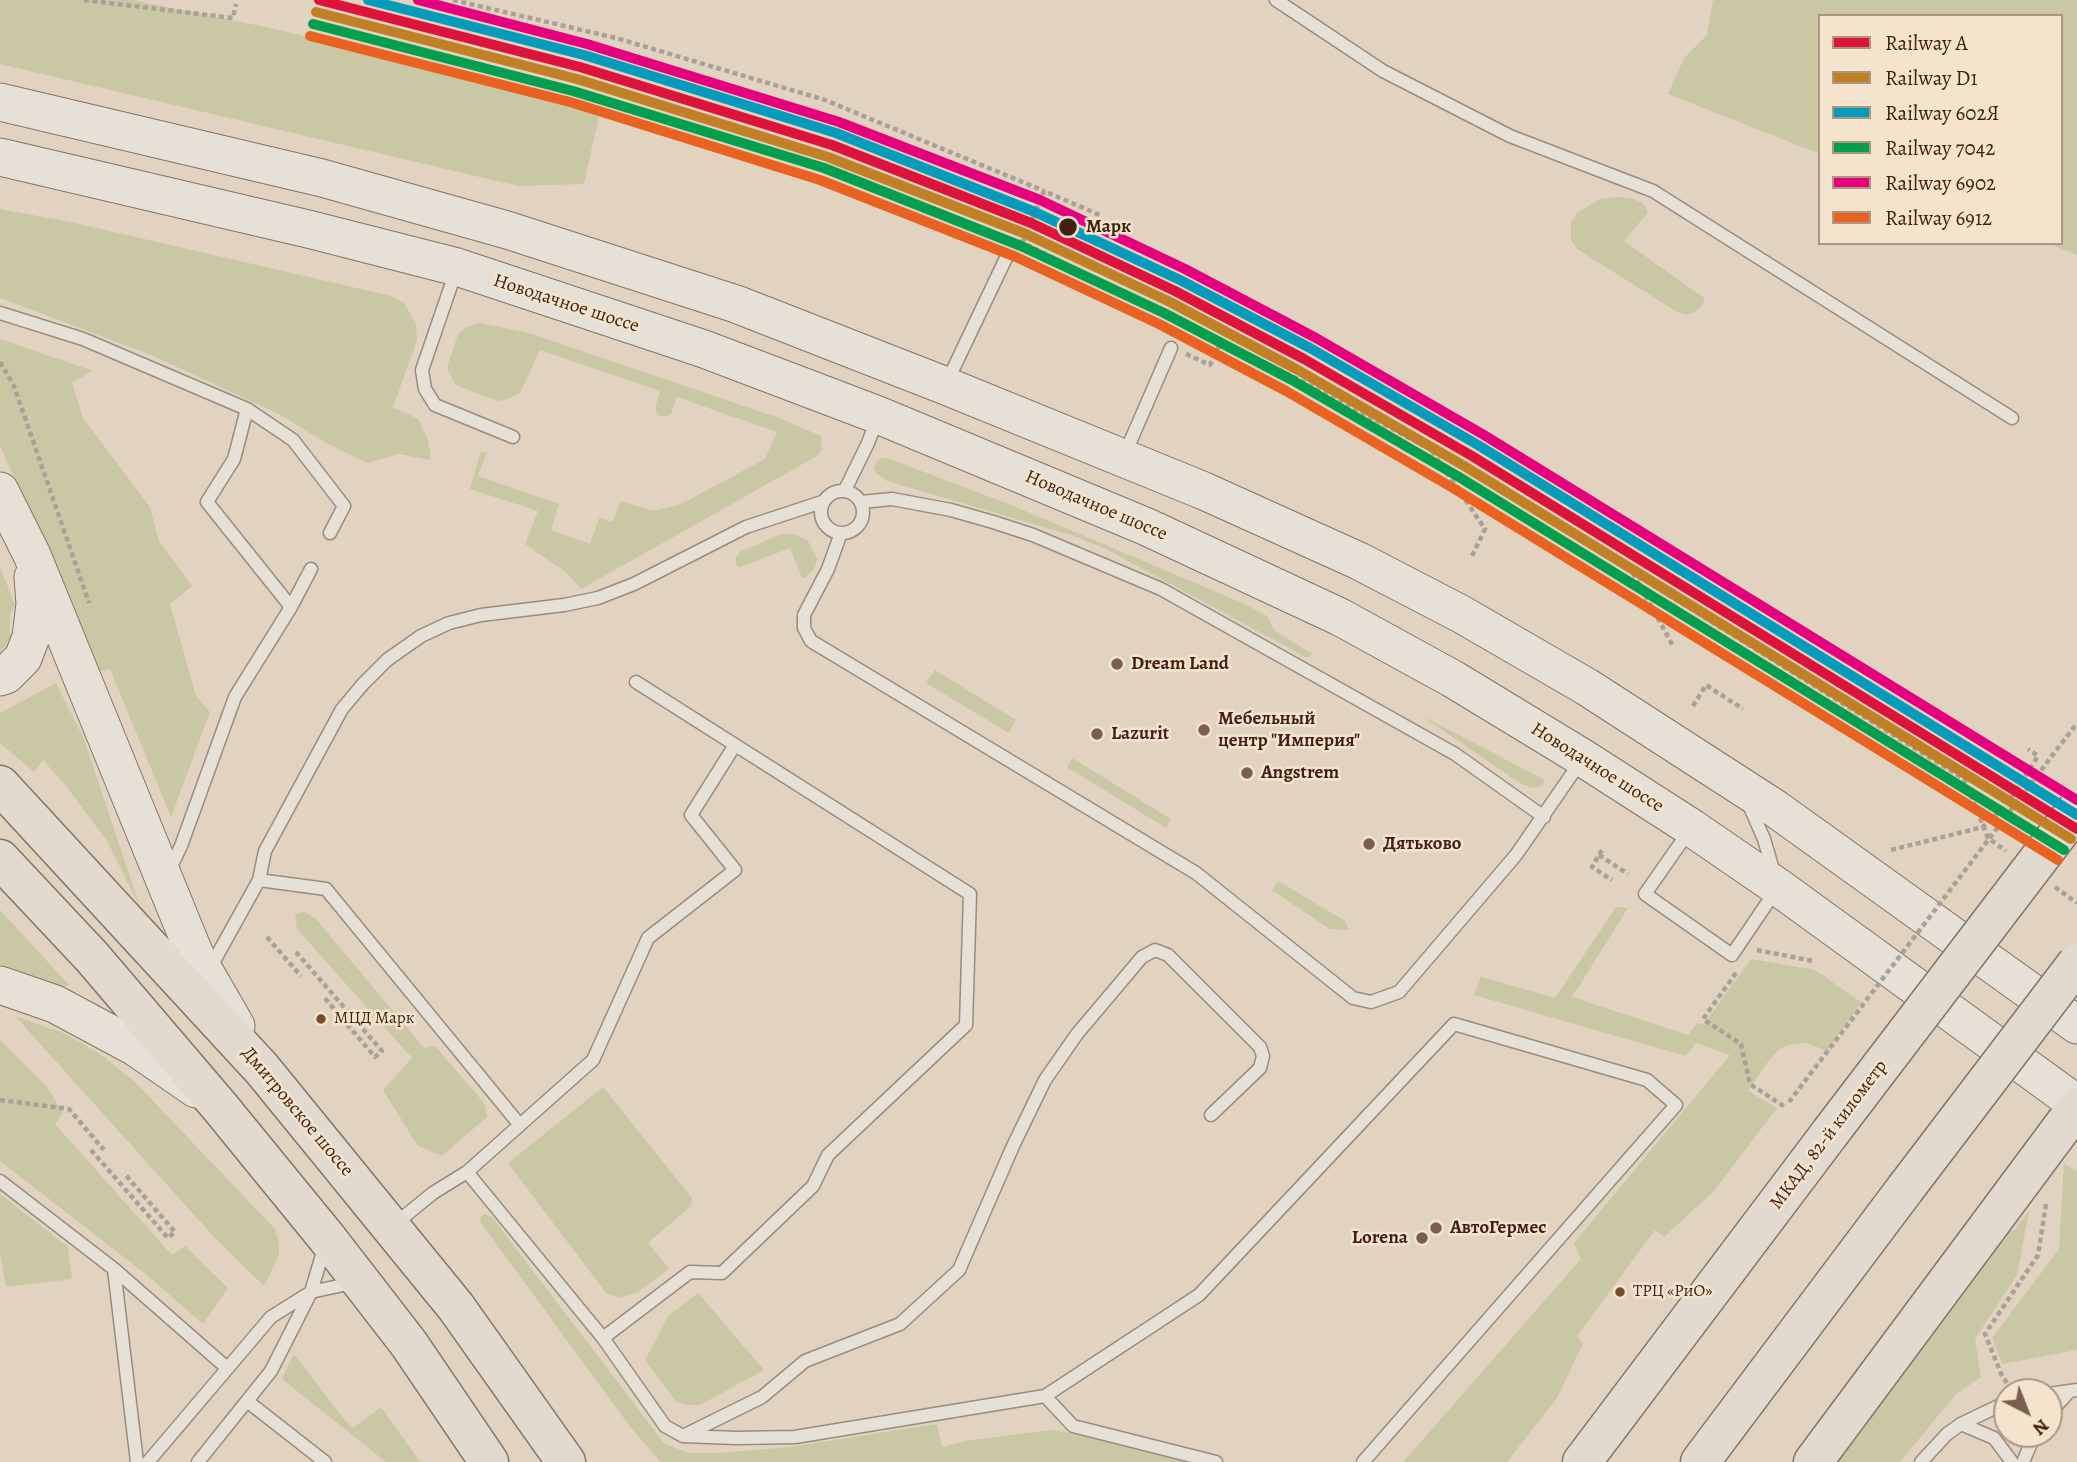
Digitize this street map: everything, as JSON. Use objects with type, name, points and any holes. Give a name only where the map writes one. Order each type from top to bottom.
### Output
[{"type":"main road","points":[[0,102],[322,178],[507,229],[736,304],[1203,491],[1359,561],[1461,614],[1587,687],[1742,787],[1872,876],[2077,1025]]},
{"type":"main road","name":"Новодачное шоссе","points":[[0,156],[308,229],[457,268],[704,349],[878,415],[1147,527],[1340,617],[1453,680],[1583,758],[1778,887],[2077,1106]]},
{"type":"main road","points":[[0,491],[32,555],[205,976],[262,1069]]},
{"type":"main road","points":[[0,677],[23,658],[31,637],[35,604],[32,555]]},
{"type":"main road","name":"Дмитровское шоссе","points":[[0,785],[262,1069],[456,1307],[566,1462]]},
{"type":"main road","name":"МКАД, 82-й километр","points":[[1582,1462],[2077,809]]},
{"type":"main road","points":[[0,859],[92,957],[327,1238],[410,1344],[489,1462]]},
{"type":"main road","points":[[1700,1462],[2077,963]]},
{"type":"main road","points":[[0,985],[55,1004],[135,1046],[220,1107]]},
{"type":"main road","points":[[1813,1462],[2077,1106]]},
{"type":"main road","points":[[520,1396],[584,1462]]},
{"type":"main road","points":[[1567,1462],[1630,1401]]},
{"type":"lane","points":[[1276,0],[1383,71],[1510,136],[1653,191],[2012,418]]},
{"type":"lane","points":[[946,386],[1007,256]]},
{"type":"lane","points":[[457,268],[422,370],[425,389],[435,405],[513,437]]},
{"type":"lane","points":[[0,313],[83,340],[247,409],[293,440],[344,506],[330,533]]},
{"type":"lane","points":[[1123,459],[1171,348]]},
{"type":"lane","points":[[247,409],[234,459],[207,502],[291,607]]},
{"type":"lane","points":[[845,490],[869,443],[878,415]]},
{"type":"lane","points":[[205,976],[259,880],[265,852],[342,709],[387,660],[421,636],[449,623],[481,615],[598,598],[634,584],[746,527],[822,502],[832,492],[845,490],[861,502],[863,510],[860,524],[855,529],[841,533],[828,528],[820,516],[822,502]]},
{"type":"lane","points":[[861,502],[892,499],[951,510],[993,522],[1161,589],[1455,754],[1544,817]]},
{"type":"lane","points":[[841,533],[828,569],[804,615],[804,628],[811,641],[1196,873],[1353,998],[1371,1002],[1399,992],[1516,855],[1583,758]]},
{"type":"lane","points":[[164,880],[181,846],[235,697],[312,569]]},
{"type":"lane","points":[[603,1338],[690,1272],[722,1273],[813,1186],[828,1155],[966,1025],[970,894],[636,682]]},
{"type":"lane","points":[[392,1226],[433,1193],[467,1171],[593,1060],[648,938],[735,870],[691,814],[735,745]]},
{"type":"lane","points":[[1692,828],[1645,894],[1732,955],[1778,887],[1764,839],[1742,787]]},
{"type":"lane","points":[[259,880],[326,889],[519,1124]]},
{"type":"lane","points":[[683,1436],[762,1396],[805,1361],[900,1324],[959,1270],[1045,1080],[1093,1014],[1142,957],[1155,950],[1168,955],[1260,1047],[1263,1056],[1260,1068],[1211,1115]]},
{"type":"lane","points":[[467,1171],[603,1338],[665,1426],[683,1436],[795,1437],[1045,1396],[1199,1295],[1454,1024],[1647,1080],[1675,1105],[1363,1462]]},
{"type":"lane","points":[[0,1181],[114,1269],[227,1368]]},
{"type":"lane","points":[[198,1462],[271,1370],[311,1292],[327,1238]]},
{"type":"lane","points":[[114,1269],[137,1462]]},
{"type":"lane","points":[[148,1462],[271,1317],[311,1292],[343,1285],[365,1285]]},
{"type":"lane","points":[[1045,1396],[1073,1426],[1216,1462]]},
{"type":"lane","points":[[247,1401],[325,1462]]},
{"type":"lane","points":[[1920,1462],[1947,1434],[1993,1409]]},
{"type":"lane","points":[[1961,1424],[1994,1438],[2012,1462]]},
{"type":"path","points":[[84,0],[233,18],[236,4]]},
{"type":"path","points":[[453,0],[616,38],[825,100],[1102,216]]},
{"type":"path","points":[[1044,191],[1023,242],[1430,449],[1964,779]]},
{"type":"path","points":[[1171,348],[1210,365],[1221,342]]},
{"type":"path","points":[[0,362],[15,386],[92,613]]},
{"type":"path","points":[[1430,449],[1485,529],[1471,558]]},
{"type":"path","points":[[1633,572],[1673,646]]},
{"type":"path","points":[[1693,706],[1706,685],[1743,709]]},
{"type":"path","points":[[1789,1102],[2077,723]]},
{"type":"path","points":[[1891,850],[1983,827],[2006,806],[2038,755],[2028,749]]},
{"type":"path","points":[[1612,880],[1592,867],[1601,852],[1628,874]]},
{"type":"path","points":[[267,937],[301,976]]},
{"type":"path","points":[[1754,949],[1813,961]]},
{"type":"path","points":[[296,952],[382,1051],[376,1057],[323,996]]},
{"type":"path","points":[[1740,969],[1703,1019],[1741,1044],[1751,1084],[1785,1107]]},
{"type":"path","points":[[0,1100],[69,1110],[104,1150]]},
{"type":"path","points":[[91,1150],[168,1238],[176,1232],[124,1173]]},
{"type":"path","points":[[2002,1376],[1985,1334],[2038,1255],[2046,1201]]},
{"type":"shaded area","points":[[0,0],[133,0],[397,57],[599,115],[584,184],[518,186],[0,64]]},
{"type":"shaded area","points":[[1713,0],[2077,0],[2077,255],[2052,245],[2063,245],[2063,14],[1818,14],[1818,153],[1668,94],[1684,58],[1707,35]]},
{"type":"shaded area","points":[[1631,198],[1643,203],[1648,212],[1624,241],[1704,298],[1703,305],[1696,311],[1686,315],[1677,312],[1577,249],[1571,240],[1571,222],[1577,213],[1600,199]]},
{"type":"shaded area","points":[[0,209],[75,223],[391,296],[404,303],[416,325],[417,340],[393,407],[418,419],[428,440],[431,460],[399,454],[367,463],[328,444],[279,414],[151,355],[0,298]]},
{"type":"shaded area","points":[[480,323],[529,333],[779,418],[821,436],[822,450],[817,456],[581,589],[567,573],[525,544],[538,511],[470,489],[480,453],[487,451],[478,476],[559,504],[551,530],[590,544],[599,518],[612,522],[621,501],[653,511],[681,504],[765,459],[777,432],[677,397],[671,414],[665,417],[657,415],[655,408],[660,391],[540,350],[520,393],[497,401],[456,385],[447,368],[458,334],[467,327]]},
{"type":"shaded area","points":[[0,339],[93,371],[72,382],[83,418],[150,507],[159,541],[192,586],[170,604],[196,696],[210,712],[171,817],[110,669],[97,672],[0,445]]},
{"type":"shaded area","points":[[880,458],[887,458],[1011,505],[1240,602],[1267,616],[1274,630],[1312,654],[1307,658],[1106,549],[1074,536],[887,481],[876,473],[874,467]]},
{"type":"shaded area","points":[[781,534],[793,534],[808,541],[817,559],[814,569],[806,577],[802,578],[790,548],[740,567],[736,565],[736,557],[740,552]]},
{"type":"shaded area","points":[[0,567],[15,605],[10,615],[10,638],[0,655]]},
{"type":"shaded area","points":[[935,670],[1016,720],[1009,733],[926,683]]},
{"type":"shaded area","points":[[56,683],[84,739],[140,907],[107,841],[66,786],[43,760],[34,772],[0,743],[0,713]]},
{"type":"shaded area","points":[[1422,716],[1545,780],[1541,786],[1531,788],[1518,782]]},
{"type":"shaded area","points":[[1072,758],[1171,819],[1166,828],[1067,767]]},
{"type":"shaded area","points":[[1278,881],[1345,921],[1349,930],[1330,929],[1272,890]]},
{"type":"shaded area","points":[[1616,907],[1628,908],[1572,997],[1688,1035],[1697,1023],[1704,1024],[1751,959],[1815,970],[1861,1002],[1827,1051],[1807,1043],[1787,1045],[1778,1050],[1767,1063],[1748,1091],[1777,1108],[1714,1191],[1664,1237],[1655,1230],[1577,1336],[1583,1344],[1557,1398],[1507,1462],[1403,1462],[1581,1259],[1574,1243],[1730,1055],[1696,1043],[1686,1056],[1474,995],[1481,977],[1555,998]]},
{"type":"shaded area","points":[[0,910],[69,985],[53,989],[0,964]]},
{"type":"shaded area","points":[[303,911],[315,918],[424,1048],[435,1046],[484,1103],[487,1117],[442,1156],[418,1146],[383,1090],[412,1058],[297,929],[295,915]]},
{"type":"shaded area","points":[[15,1016],[66,1034],[100,1054],[134,1081],[275,1229],[279,1255],[264,1286],[214,1237]]},
{"type":"shaded area","points":[[0,1040],[47,1087],[63,1113],[55,1124],[172,1255],[185,1246],[228,1288],[203,1324],[143,1272],[0,1161]]},
{"type":"shaded area","points":[[603,1087],[692,1198],[691,1206],[648,1243],[669,1269],[638,1292],[620,1298],[606,1293],[508,1163]]},
{"type":"shaded area","points":[[2064,1164],[2077,1171],[2077,1350],[2002,1364],[1992,1338],[2059,1249]]},
{"type":"shaded area","points":[[0,1194],[68,1247],[72,1279],[6,1287],[0,1252]]},
{"type":"shaded area","points":[[2029,1211],[2017,1275],[1975,1339],[1981,1377],[1956,1394],[1900,1462],[1836,1462],[2009,1228],[2014,1231]]},
{"type":"shaded area","points":[[484,1214],[492,1217],[664,1443],[688,1453],[789,1447],[937,1424],[942,1447],[965,1441],[1050,1430],[1187,1462],[661,1462],[631,1428],[481,1223],[480,1218]]},
{"type":"shaded area","points":[[698,1293],[764,1370],[700,1405],[685,1405],[676,1401],[645,1360],[669,1315]]},
{"type":"shaded area","points":[[294,1354],[353,1428],[381,1407],[420,1462],[386,1462],[282,1379]]},
{"type":"rail line","name":"A","points":[[319,0],[580,67],[832,145],[1031,223],[1175,291],[1304,359],[1472,456],[2077,829]]},
{"type":"rail line","name":"602Я","points":[[368,0],[584,55],[836,133],[1035,212],[1180,280],[1310,348],[1478,445],[2077,815]]},
{"type":"rail line","name":"6902","points":[[418,0],[587,44],[839,122],[1040,200],[1185,269],[1316,338],[1484,435],[2077,800]]},
{"type":"rail line","name":"D1","points":[[316,12],[577,79],[828,157],[1026,234],[1170,302],[1298,370],[1466,467],[2071,839]]},
{"type":"rail line","name":"7042","points":[[313,24],[573,91],[824,168],[1021,246],[1164,313],[1292,380],[1459,477],[2064,850]]},
{"type":"rail line","name":"6912","points":[[310,36],[570,102],[820,180],[1016,257],[1159,324],[1286,391],[1453,488],[2058,860]]},
{"type":"place","name":"Марк","points":[[1068,227]]},
{"type":"place","name":"Dream Land","points":[[1117,664]]},
{"type":"place","name":"Мебельный центр \"Империя\"","points":[[1204,730]]},
{"type":"place","name":"Lazurit","points":[[1097,734]]},
{"type":"place","name":"Angstrem","points":[[1247,773]]},
{"type":"place","name":"Дятьково","points":[[1369,844]]},
{"type":"place","name":"МЦД Марк","points":[[321,1019]]},
{"type":"place","name":"АвтоГермес","points":[[1436,1228]]},
{"type":"place","name":"Lorena","points":[[1422,1238]]},
{"type":"place","name":"ТРЦ «РиО»","points":[[1620,1292]]}]
